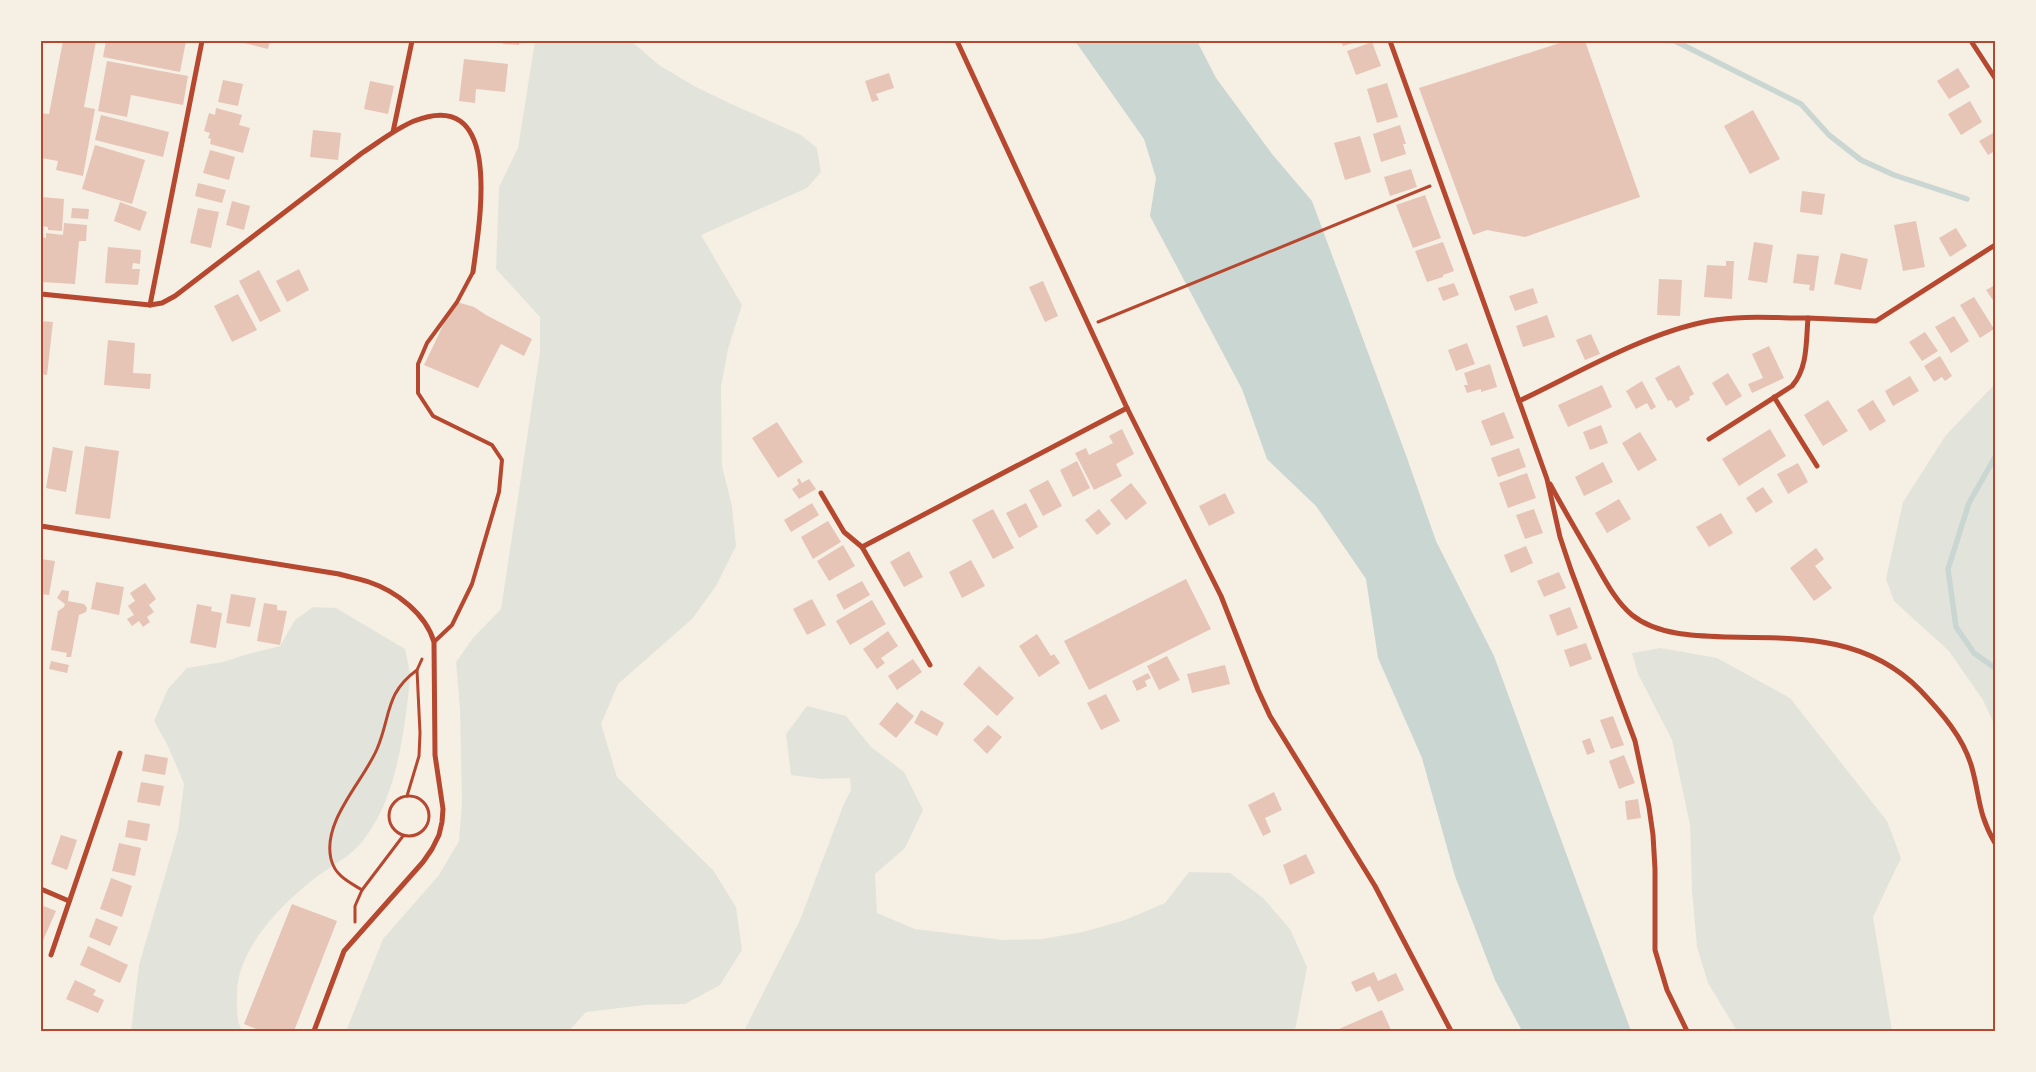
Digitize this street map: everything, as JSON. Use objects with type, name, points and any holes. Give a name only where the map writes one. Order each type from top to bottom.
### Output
[{"type":"street","points":[[150,305],[202,41]]},
{"type":"street","points":[[393,132],[412,41]]},
{"type":"street","points":[[957,41],[1127,408],[1221,596],[1270,716],[1375,886],[1451,1031]]},
{"type":"street","points":[[1390,41],[1519,400],[1546,479],[1560,537],[1571,570],[1634,741],[1649,807],[1653,836],[1655,869],[1654,950],[1667,990],[1687,1031]]},
{"type":"street","points":[[1971,41],[1995,78]]},
{"type":"street","points":[[41,294],[150,305],[162,303],[175,296],[329,176],[393,132],[415,121],[434,116],[450,116],[462,121],[471,131],[476,144],[480,164],[481,191],[473,272]]},
{"type":"street","points":[[1519,400],[1645,341],[1688,326],[1734,318],[1808,318],[1876,321],[1995,245]]},
{"type":"street","points":[[1709,439],[1792,386],[1799,378],[1803,368],[1808,318]]},
{"type":"street","points":[[1774,397],[1817,466]]},
{"type":"street","points":[[862,547],[1127,408]]},
{"type":"street","points":[[1546,479],[1604,578],[1619,601],[1633,616],[1652,626],[1672,632],[1697,636],[1791,638],[1847,646],[1873,656],[1900,674],[1938,710],[1960,740],[1972,767],[1978,802],[1985,826],[1995,843]]},
{"type":"street","points":[[821,493],[844,532],[862,547],[930,665]]},
{"type":"street","points":[[41,526],[339,574],[370,582],[390,592],[411,608],[431,632],[434,642],[435,755],[443,809],[439,835],[423,862],[355,936],[344,951],[337,965],[314,1031]]},
{"type":"street","points":[[51,955],[120,753]]},
{"type":"street","points":[[41,889],[69,901]]},
{"type":"lane","points":[[434,642],[452,625],[472,584],[499,492],[502,460],[492,445],[433,416],[418,393],[418,364],[427,343],[457,302],[473,272]]},
{"type":"path","points":[[1088,326],[1440,182]]},
{"type":"path","points":[[407,796],[419,756],[420,733],[417,670],[424,653],[434,642]]},
{"type":"path","points":[[362,890],[338,875],[331,859],[332,831],[377,748],[391,700],[403,680],[417,670]]},
{"type":"path","points":[[407,796],[414,797],[426,805],[429,818],[423,831],[410,836],[403,836],[392,827],[388,814],[394,801],[407,796]]},
{"type":"path","points":[[355,936],[354,906],[362,890],[403,836]]},
{"type":"shaded area","points":[[535,41],[631,41],[659,65],[694,86],[801,135],[817,148],[821,172],[807,188],[701,235],[742,305],[728,349],[721,387],[722,466],[732,506],[736,546],[716,586],[692,619],[618,684],[601,724],[617,777],[713,870],[736,907],[742,950],[720,985],[685,1004],[645,1005],[586,1012],[569,1031],[346,1031],[383,939],[439,875],[459,841],[462,803],[460,709],[456,662],[473,638],[501,609],[540,352],[540,317],[496,269],[499,187],[518,148]]},
{"type":"shaded area","points":[[1075,41],[1197,41],[1216,78],[1272,154],[1312,201],[1436,541],[1494,656],[1631,1031],[1522,1031],[1495,980],[1455,876],[1422,758],[1378,658],[1366,579],[1316,506],[1267,459],[1242,389],[1150,216],[1156,178],[1144,139]]},
{"type":"shaded area","points":[[1995,384],[1995,726],[1983,700],[1949,651],[1894,601],[1886,579],[1903,502],[1946,435]]},
{"type":"shaded area","points":[[313,607],[336,608],[405,649],[410,675],[405,723],[394,775],[383,808],[360,845],[304,887],[277,913],[253,943],[239,977],[237,1009],[242,1031],[131,1031],[139,965],[178,831],[184,784],[168,746],[154,721],[168,689],[187,668],[223,662],[280,646],[295,620]]},
{"type":"shaded area","points":[[1661,648],[1717,658],[1790,698],[1887,821],[1901,858],[1873,917],[1892,1031],[1737,1031],[1708,983],[1697,947],[1692,891],[1690,825],[1672,740],[1638,674],[1632,653]]},
{"type":"shaded area","points":[[807,706],[846,716],[871,747],[904,772],[923,810],[905,848],[875,874],[877,913],[915,929],[1003,940],[1042,939],[1083,932],[1125,920],[1165,903],[1189,872],[1230,873],[1263,898],[1290,929],[1307,967],[1295,1031],[744,1031],[800,920],[843,806],[851,790],[850,778],[821,779],[791,775],[786,734]]},
{"type":"building","points":[[63,41],[96,41],[84,107],[95,109],[83,176],[56,170],[58,161],[41,158],[41,113],[49,114]]},
{"type":"building","points":[[106,41],[186,41],[180,72],[103,57]]},
{"type":"building","points":[[237,41],[270,41],[268,49]]},
{"type":"building","points":[[503,41],[520,41],[519,45],[503,44]]},
{"type":"building","points":[[1341,41],[1356,41],[1356,42],[1343,46]]},
{"type":"building","points":[[1566,41],[1585,41],[1640,197],[1525,237],[1487,230],[1473,235],[1419,88]]},
{"type":"building","points":[[1372,42],[1381,66],[1356,75],[1347,51]]},
{"type":"building","points":[[464,59],[508,64],[505,92],[476,89],[475,103],[459,101]]},
{"type":"building","points":[[107,61],[188,76],[183,105],[131,95],[127,117],[98,111]]},
{"type":"building","points":[[1958,68],[1970,87],[1949,99],[1937,81]]},
{"type":"building","points":[[889,73],[894,88],[876,94],[879,100],[872,102],[865,81]]},
{"type":"building","points":[[223,80],[243,84],[238,106],[218,102]]},
{"type":"building","points":[[370,81],[394,86],[388,114],[364,109]]},
{"type":"building","points":[[1387,83],[1398,117],[1377,123],[1367,89]]},
{"type":"building","points":[[1970,101],[1982,122],[1961,135],[1948,114]]},
{"type":"building","points":[[216,108],[242,115],[239,125],[250,128],[243,153],[210,144],[211,139],[208,138],[210,133],[204,131],[209,113],[215,115]]},
{"type":"building","points":[[1753,110],[1780,159],[1750,174],[1724,126]]},
{"type":"building","points":[[101,115],[169,132],[163,157],[95,140]]},
{"type":"building","points":[[1400,125],[1406,144],[1403,144],[1406,154],[1381,162],[1373,134]]},
{"type":"building","points":[[313,130],[341,133],[338,160],[310,157]]},
{"type":"building","points":[[1995,132],[1995,151],[1988,155],[1979,141]]},
{"type":"building","points":[[1360,136],[1371,172],[1345,180],[1334,143]]},
{"type":"building","points":[[95,145],[145,160],[132,204],[82,189]]},
{"type":"building","points":[[210,150],[235,157],[229,180],[203,173]]},
{"type":"building","points":[[1411,169],[1417,187],[1390,196],[1384,177]]},
{"type":"building","points":[[198,183],[226,190],[222,203],[195,196]]},
{"type":"building","points":[[1802,191],[1825,194],[1822,215],[1800,212]]},
{"type":"building","points":[[1425,195],[1441,238],[1413,248],[1396,205]]},
{"type":"building","points":[[41,197],[64,199],[62,231],[48,230],[48,227],[41,226]]},
{"type":"building","points":[[232,201],[250,206],[244,230],[226,225]]},
{"type":"building","points":[[120,202],[147,212],[140,231],[114,221]]},
{"type":"building","points":[[72,208],[89,209],[88,219],[71,218]]},
{"type":"building","points":[[198,208],[219,212],[211,248],[190,243]]},
{"type":"building","points":[[1916,221],[1925,267],[1903,271],[1894,225]]},
{"type":"building","points":[[64,223],[87,225],[86,241],[79,241],[75,284],[41,282],[41,237],[46,238],[46,233],[63,235]]},
{"type":"building","points":[[1956,228],[1967,246],[1950,257],[1939,238]]},
{"type":"building","points":[[1443,242],[1454,271],[1427,282],[1415,251]]},
{"type":"building","points":[[1754,242],[1773,245],[1767,283],[1748,280]]},
{"type":"building","points":[[108,247],[141,250],[140,264],[133,263],[132,269],[140,269],[138,285],[105,283]]},
{"type":"building","points":[[1841,253],[1868,259],[1861,290],[1834,284]]},
{"type":"building","points":[[1797,254],[1819,256],[1814,291],[1809,290],[1810,285],[1793,283]]},
{"type":"building","points":[[1726,261],[1734,261],[1732,299],[1704,297],[1707,265],[1726,266]]},
{"type":"building","points":[[299,269],[309,290],[287,302],[276,281]]},
{"type":"building","points":[[259,270],[281,311],[260,322],[239,281]]},
{"type":"building","points":[[1659,279],[1682,280],[1680,316],[1657,315]]},
{"type":"building","points":[[1043,281],[1058,316],[1045,322],[1029,287]]},
{"type":"building","points":[[1454,283],[1459,295],[1443,301],[1438,288]]},
{"type":"building","points":[[1995,285],[1995,303],[1986,290]]},
{"type":"building","points":[[1533,288],[1538,303],[1515,311],[1509,296]]},
{"type":"building","points":[[238,294],[257,330],[232,342],[214,306]]},
{"type":"building","points":[[1974,297],[1994,329],[1980,338],[1960,305]]},
{"type":"building","points":[[457,302],[474,307],[532,339],[524,356],[501,344],[478,388],[424,365],[449,313]]},
{"type":"building","points":[[1547,315],[1555,337],[1523,347],[1516,326]]},
{"type":"building","points":[[1954,316],[1969,341],[1951,353],[1935,327]]},
{"type":"building","points":[[41,321],[53,322],[47,375],[41,374]]},
{"type":"building","points":[[1925,332],[1938,351],[1922,361],[1909,342]]},
{"type":"building","points":[[1591,334],[1600,354],[1585,360],[1576,340]]},
{"type":"building","points":[[108,340],[135,343],[133,373],[151,374],[150,389],[104,385]]},
{"type":"building","points":[[1467,343],[1475,364],[1456,371],[1448,350]]},
{"type":"building","points":[[1769,346],[1784,378],[1752,393],[1748,384],[1763,378],[1752,354]]},
{"type":"building","points":[[1940,356],[1952,376],[1945,381],[1942,377],[1934,382],[1924,366]]},
{"type":"building","points":[[1490,364],[1497,387],[1481,392],[1481,389],[1467,393],[1464,385],[1468,385],[1464,373]]},
{"type":"building","points":[[1679,365],[1694,394],[1689,397],[1690,400],[1676,408],[1671,400],[1668,401],[1655,378]]},
{"type":"building","points":[[1728,373],[1742,396],[1726,406],[1712,383]]},
{"type":"building","points":[[1910,376],[1919,391],[1893,406],[1885,391]]},
{"type":"building","points":[[1642,381],[1656,407],[1651,410],[1647,403],[1636,409],[1626,391]]},
{"type":"building","points":[[1602,385],[1612,407],[1568,427],[1558,405]]},
{"type":"building","points":[[1828,400],[1848,431],[1823,446],[1804,415]]},
{"type":"building","points":[[1873,400],[1886,421],[1870,431],[1857,410]]},
{"type":"building","points":[[1504,412],[1514,438],[1491,446],[1481,421]]},
{"type":"building","points":[[777,422],[803,462],[778,478],[752,438]]},
{"type":"building","points":[[1601,425],[1608,443],[1590,450],[1583,432]]},
{"type":"building","points":[[1122,429],[1134,454],[1116,464],[1122,476],[1094,490],[1075,453],[1086,448],[1089,455],[1113,443],[1109,436]]},
{"type":"building","points":[[1770,429],[1786,456],[1739,486],[1722,459]]},
{"type":"building","points":[[1640,432],[1657,460],[1638,471],[1622,443]]},
{"type":"building","points":[[85,446],[119,451],[110,519],[75,514]]},
{"type":"building","points":[[53,447],[73,451],[66,492],[46,488]]},
{"type":"building","points":[[1519,448],[1526,467],[1498,477],[1491,458]]},
{"type":"building","points":[[1077,461],[1090,488],[1073,497],[1060,470]]},
{"type":"building","points":[[1603,462],[1613,482],[1584,496],[1575,477]]},
{"type":"building","points":[[1798,463],[1808,482],[1788,494],[1777,474]]},
{"type":"building","points":[[1527,473],[1536,498],[1508,508],[1499,483]]},
{"type":"building","points":[[799,478],[802,483],[809,479],[816,489],[799,499],[792,489],[799,484],[797,480]]},
{"type":"building","points":[[1048,480],[1062,506],[1043,516],[1029,490]]},
{"type":"building","points":[[1131,483],[1147,503],[1126,520],[1110,500]]},
{"type":"building","points":[[1763,487],[1773,502],[1756,513],[1746,498]]},
{"type":"building","points":[[1225,493],[1235,513],[1209,526],[1199,506]]},
{"type":"building","points":[[1619,499],[1631,519],[1607,533],[1595,513]]},
{"type":"building","points":[[812,503],[819,515],[791,532],[784,520]]},
{"type":"building","points":[[1026,503],[1038,527],[1019,538],[1006,513]]},
{"type":"building","points":[[993,509],[1014,548],[993,559],[972,520]]},
{"type":"building","points":[[1099,509],[1111,524],[1097,535],[1085,520]]},
{"type":"building","points":[[1534,509],[1543,533],[1525,539],[1516,515]]},
{"type":"building","points":[[1721,513],[1733,533],[1709,547],[1696,527]]},
{"type":"building","points":[[828,521],[841,542],[813,559],[801,537]]},
{"type":"building","points":[[843,545],[855,566],[829,581],[817,561]]},
{"type":"building","points":[[1526,546],[1533,563],[1511,573],[1504,555]]},
{"type":"building","points":[[1816,548],[1824,559],[1815,566],[1832,588],[1814,601],[1790,568]]},
{"type":"building","points":[[909,551],[923,577],[904,587],[890,562]]},
{"type":"building","points":[[41,559],[55,561],[49,595],[41,594]]},
{"type":"building","points":[[971,560],[985,586],[962,598],[949,572]]},
{"type":"building","points":[[1559,572],[1566,588],[1544,597],[1537,581]]},
{"type":"building","points":[[1186,579],[1211,629],[1089,690],[1064,641]]},
{"type":"building","points":[[862,581],[870,595],[844,610],[836,595]]},
{"type":"building","points":[[96,582],[124,587],[119,615],[91,609]]},
{"type":"building","points":[[145,583],[156,599],[149,605],[154,612],[147,617],[150,622],[143,627],[139,621],[132,626],[127,619],[134,615],[128,606],[135,601],[130,593]]},
{"type":"building","points":[[62,590],[69,591],[68,601],[84,604],[87,608],[86,612],[79,615],[71,657],[66,657],[67,653],[51,650],[58,611],[65,604],[57,598]]},
{"type":"building","points":[[231,594],[256,598],[250,627],[226,623]]},
{"type":"building","points":[[812,599],[826,625],[807,635],[793,609]]},
{"type":"building","points":[[872,600],[886,624],[850,645],[836,621]]},
{"type":"building","points":[[264,603],[277,605],[277,610],[287,611],[280,645],[257,641]]},
{"type":"building","points":[[197,604],[212,607],[211,611],[222,613],[216,648],[190,643]]},
{"type":"building","points":[[1570,607],[1578,628],[1557,636],[1549,615]]},
{"type":"building","points":[[888,631],[898,646],[881,658],[885,663],[877,669],[863,649]]},
{"type":"building","points":[[1037,634],[1051,656],[1054,654],[1060,663],[1039,677],[1019,646]]},
{"type":"building","points":[[1586,643],[1592,659],[1570,667],[1564,650]]},
{"type":"building","points":[[1167,656],[1180,680],[1159,690],[1147,666]]},
{"type":"building","points":[[913,659],[922,672],[897,690],[888,676]]},
{"type":"building","points":[[51,661],[69,665],[67,673],[49,669]]},
{"type":"building","points":[[1225,665],[1230,684],[1192,693],[1187,674]]},
{"type":"building","points":[[979,666],[1014,698],[997,716],[963,684]]},
{"type":"building","points":[[1148,673],[1151,678],[1145,681],[1147,686],[1137,691],[1132,681]]},
{"type":"building","points":[[1106,694],[1120,721],[1101,730],[1087,703]]},
{"type":"building","points":[[897,702],[914,716],[896,738],[879,724]]},
{"type":"building","points":[[921,710],[944,723],[937,736],[914,723]]},
{"type":"building","points":[[1613,716],[1624,745],[1611,749],[1600,720]]},
{"type":"building","points":[[988,725],[1002,737],[987,754],[973,740]]},
{"type":"building","points":[[1590,738],[1595,752],[1587,755],[1582,741]]},
{"type":"building","points":[[145,754],[168,758],[165,775],[142,771]]},
{"type":"building","points":[[1624,755],[1635,783],[1619,789],[1609,761]]},
{"type":"building","points":[[141,782],[164,786],[160,806],[137,802]]},
{"type":"building","points":[[1274,792],[1282,810],[1265,818],[1271,832],[1263,836],[1248,805]]},
{"type":"building","points":[[1638,799],[1641,818],[1627,820],[1625,801]]},
{"type":"building","points":[[128,820],[150,824],[147,841],[125,837]]},
{"type":"building","points":[[61,835],[77,840],[67,870],[51,864]]},
{"type":"building","points":[[119,843],[141,848],[135,876],[112,871]]},
{"type":"building","points":[[1306,854],[1315,873],[1290,885],[1283,865]]},
{"type":"building","points":[[111,878],[132,886],[122,917],[100,909]]},
{"type":"building","points":[[292,904],[337,921],[294,1031],[261,1031],[244,1024]]},
{"type":"building","points":[[41,905],[56,911],[41,945]]},
{"type":"building","points":[[96,918],[118,927],[110,946],[89,937]]},
{"type":"building","points":[[88,946],[128,965],[120,983],[80,965]]},
{"type":"building","points":[[1374,972],[1378,981],[1396,973],[1404,990],[1378,1002],[1370,986],[1356,992],[1351,982]]},
{"type":"building","points":[[75,980],[96,990],[93,995],[104,1000],[98,1013],[66,999]]},
{"type":"building","points":[[1382,1010],[1391,1030],[1339,1031],[1339,1029]]},
{"type":"waterway","points":[[1675,41],[1801,104],[1829,135],[1861,160],[1894,175],[1967,199]]},
{"type":"waterway","points":[[1995,457],[1969,503],[1948,569],[1956,627],[1974,653],[1995,668]]}]
